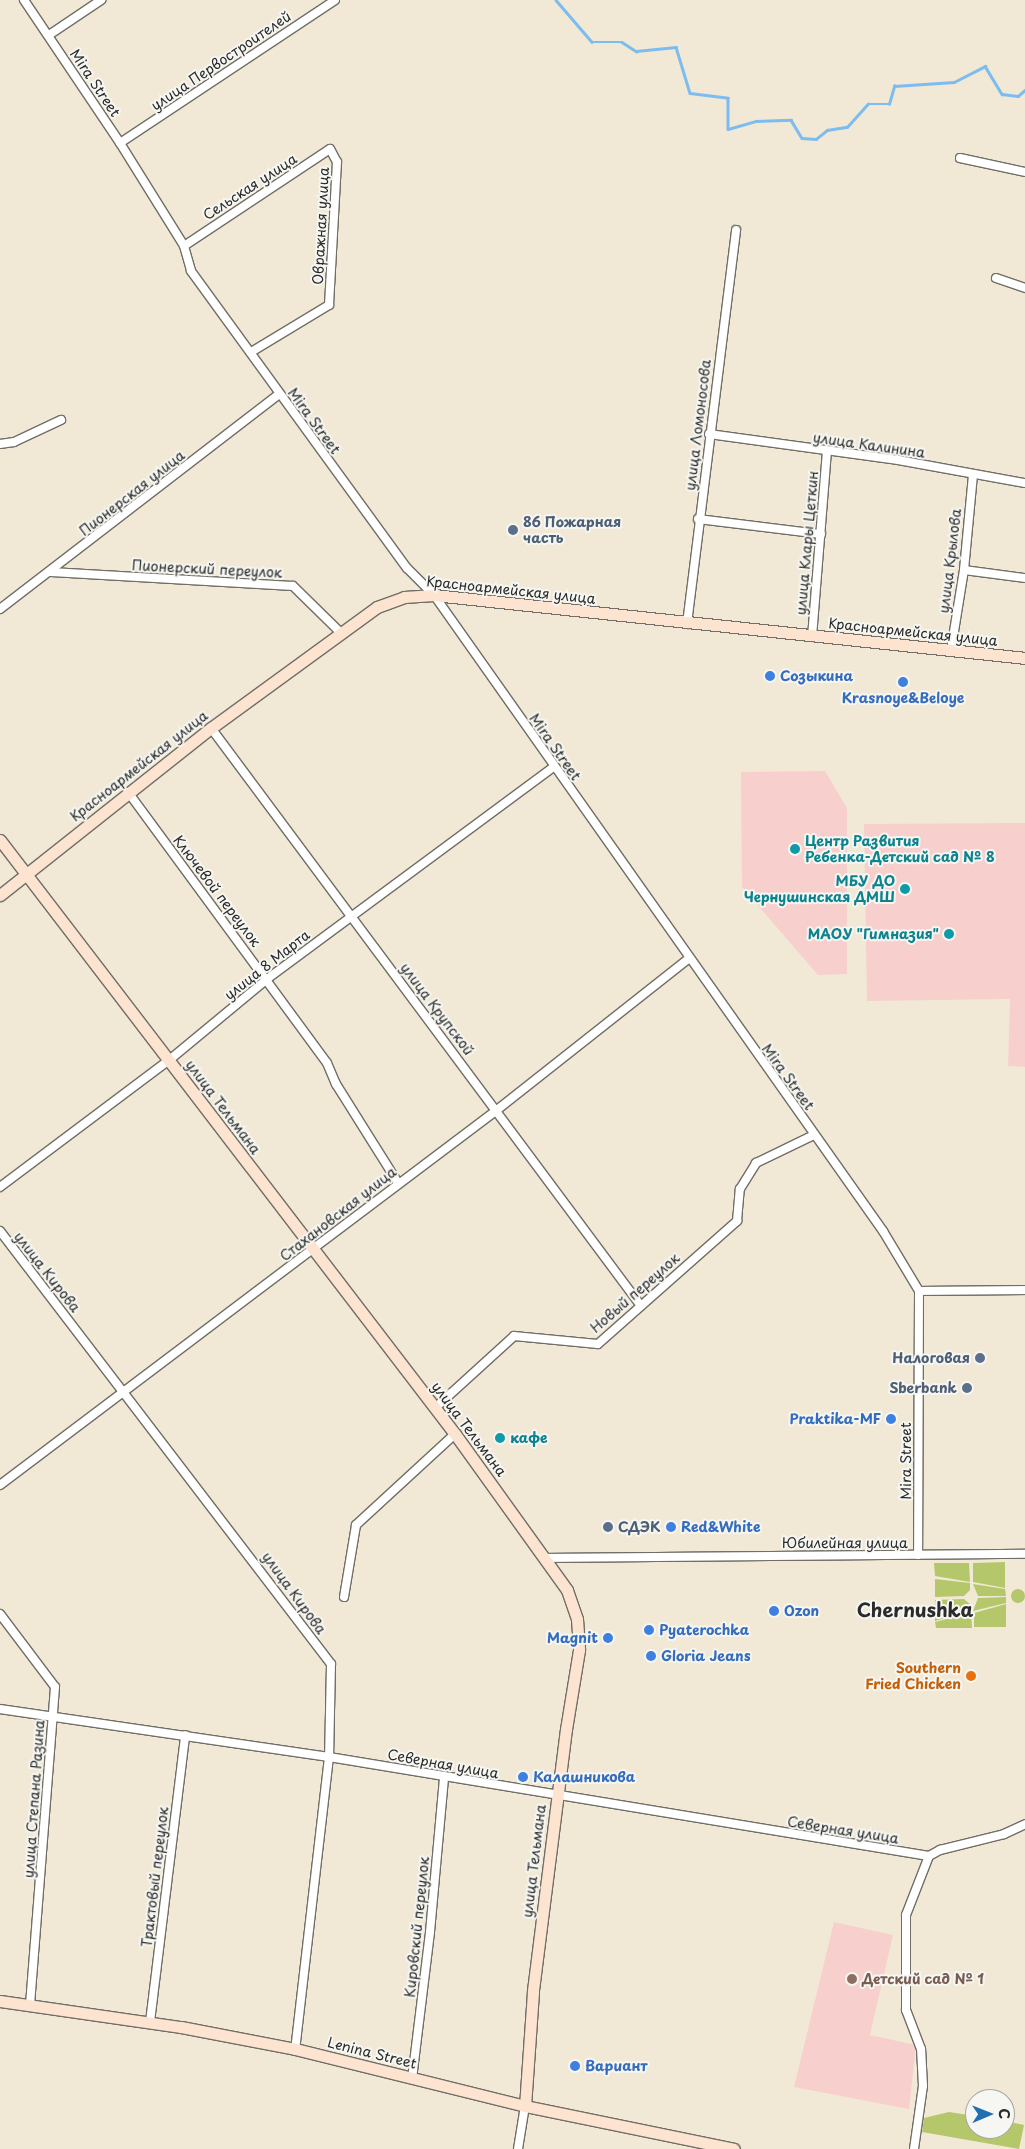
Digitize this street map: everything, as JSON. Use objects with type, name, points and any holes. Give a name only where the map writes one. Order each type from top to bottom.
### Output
[{"type":"street","name":"Mira Street","points":[[24,0],[120,143],[184,246],[191,271],[407,568],[434,595],[688,959],[883,1231],[919,1291],[918,1555]]},
{"type":"street","points":[[49,35],[101,0]]},
{"type":"street","name":"улица Первостроителей","points":[[120,143],[335,0]]},
{"type":"street","name":"Сельская улица","points":[[184,246],[330,149]]},
{"type":"street","name":"Овражная улица","points":[[251,352],[329,305],[337,162],[330,149]]},
{"type":"street","points":[[960,158],[1025,172]]},
{"type":"street","name":"улица Ломоносова","points":[[687,624],[698,519],[736,230]]},
{"type":"street","points":[[996,278],[1025,288]]},
{"type":"street","name":"Пионерская улица","points":[[0,609],[51,572],[279,394]]},
{"type":"street","points":[[0,444],[14,442],[61,420]]},
{"type":"street","name":"улица Калинина","points":[[709,434],[1025,483]]},
{"type":"street","name":"улица Клары Цеткин","points":[[812,637],[827,451]]},
{"type":"street","name":"улица Крылова","points":[[951,650],[964,570],[973,475]]},
{"type":"street","points":[[698,519],[821,534]]},
{"type":"street","points":[[964,570],[1025,578]]},
{"type":"street","name":"Пионерский переулок","points":[[51,572],[293,586],[342,634]]},
{"type":"street","name":"Красноармейская улица","points":[[0,894],[211,728],[377,607],[404,597],[434,595],[687,624],[1025,658]]},
{"type":"street","name":"улица Крупской","points":[[211,728],[641,1306]]},
{"type":"street","name":"улица 8 Марта","points":[[0,1187],[168,1061],[267,979],[553,767]]},
{"type":"street","name":"Ключевой переулок","points":[[128,792],[327,1062],[336,1084],[398,1183]]},
{"type":"street","name":"улица Тельмана","points":[[0,840],[455,1434],[567,1590],[577,1619],[579,1650],[533,1992],[525,2106],[518,2149]]},
{"type":"street","name":"Стахановская улица","points":[[0,1485],[497,1110],[688,959]]},
{"type":"street","name":"Новый переулок","points":[[435,1408],[514,1336],[598,1344],[737,1221],[740,1189],[756,1163],[814,1135]]},
{"type":"street","name":"улица Кирова","points":[[0,1231],[125,1392],[331,1664],[329,1757],[295,2049]]},
{"type":"street","points":[[919,1291],[1025,1290]]},
{"type":"street","points":[[344,1597],[356,1525],[455,1434]]},
{"type":"street","name":"Юбилейная улица","points":[[545,1558],[1025,1554]]},
{"type":"street","name":"улица Степана Разина","points":[[0,1614],[55,1687],[30,2005]]},
{"type":"street","name":"Северная улица","points":[[0,1709],[329,1757],[929,1856]]},
{"type":"street","name":"Трактовый переулок","points":[[150,2022],[185,1735]]},
{"type":"street","name":"Кировский переулок","points":[[412,2079],[430,1932],[444,1777]]},
{"type":"street","points":[[914,2149],[922,2076],[921,2049],[906,2010],[906,1915],[929,1856],[940,1850],[1004,1834],[1025,1824]]},
{"type":"street","name":"Lenina Street","points":[[0,2001],[150,2022],[295,2049],[525,2106],[734,2149]]},
{"type":"shaded area","points":[[825,771],[847,808],[847,974],[818,975],[742,887],[741,772]]},
{"type":"shaded area","points":[[1025,823],[1025,1067],[1008,1066],[1010,999],[867,1001],[864,824]]},
{"type":"shaded area","name":"Детский сад № 1","points":[[834,1922],[893,1935],[870,2035],[916,2045],[909,2109],[794,2087]]},
{"type":"green space","points":[[1005,1562],[1005,1588],[973,1582],[973,1563]]},
{"type":"green space","points":[[934,1563],[969,1563],[970,1582],[935,1576]]},
{"type":"green space","points":[[935,1579],[970,1583],[970,1590],[964,1596],[935,1597]]},
{"type":"green space","points":[[973,1584],[1005,1589],[1006,1596],[978,1596]]},
{"type":"green space","points":[[1018,1589],[1023,1591],[1025,1596],[1023,1601],[1018,1603],[1013,1601],[1011,1596],[1013,1591]]},
{"type":"green space","points":[[1006,1597],[1006,1603],[973,1611],[978,1598]]},
{"type":"green space","points":[[964,1599],[971,1605],[971,1611],[935,1621],[935,1600]]},
{"type":"green space","points":[[1006,1604],[1006,1627],[974,1627],[974,1613]]},
{"type":"green space","points":[[971,1613],[972,1628],[936,1628],[935,1622]]},
{"type":"green space","points":[[949,2112],[965,2114],[965,2139],[1015,2139],[1015,2123],[1024,2125],[1019,2149],[922,2132],[924,2118]]},
{"type":"waterway","points":[[556,0],[592,42],[622,42],[636,51],[676,47],[690,93],[728,98],[728,129],[756,121],[791,120],[802,138],[816,139],[827,130],[847,127],[868,104],[889,104],[894,86],[954,82],[985,66],[1002,94],[1018,96],[1025,90]]},
{"type":"place","name":"86 Пожарная часть","points":[[513,530]]},
{"type":"place","name":"Созыкина","points":[[770,676]]},
{"type":"place","name":"Krasnoye&Beloye","points":[[903,682]]},
{"type":"place","name":"Центр Развития Ребенка-Детский сад № 8","points":[[795,849]]},
{"type":"place","name":"МБУ ДО Чернушинская ДМШ","points":[[905,889]]},
{"type":"place","name":"МАОУ \"Гимназия\"","points":[[949,934]]},
{"type":"place","name":"Налоговая","points":[[980,1358]]},
{"type":"place","name":"Sberbank","points":[[967,1388]]},
{"type":"place","name":"Praktika-MF","points":[[891,1419]]},
{"type":"place","name":"кафе","points":[[500,1438]]},
{"type":"place","name":"СДЭК","points":[[608,1527]]},
{"type":"place","name":"Red&White","points":[[671,1527]]},
{"type":"place","name":"Ozon","points":[[774,1611]]},
{"type":"place","name":"Pyaterochka","points":[[649,1630]]},
{"type":"place","name":"Magnit","points":[[608,1638]]},
{"type":"place","name":"Gloria Jeans","points":[[651,1656]]},
{"type":"place","name":"Southern Fried Chicken","points":[[971,1676]]},
{"type":"place","name":"Калашникова","points":[[523,1777]]},
{"type":"place","name":"Детский сад № 1","points":[[852,1979]]},
{"type":"place","name":"Вариант","points":[[575,2066]]},
{"type":"district","name":"Chernushka","points":[[915,1610]]}]
